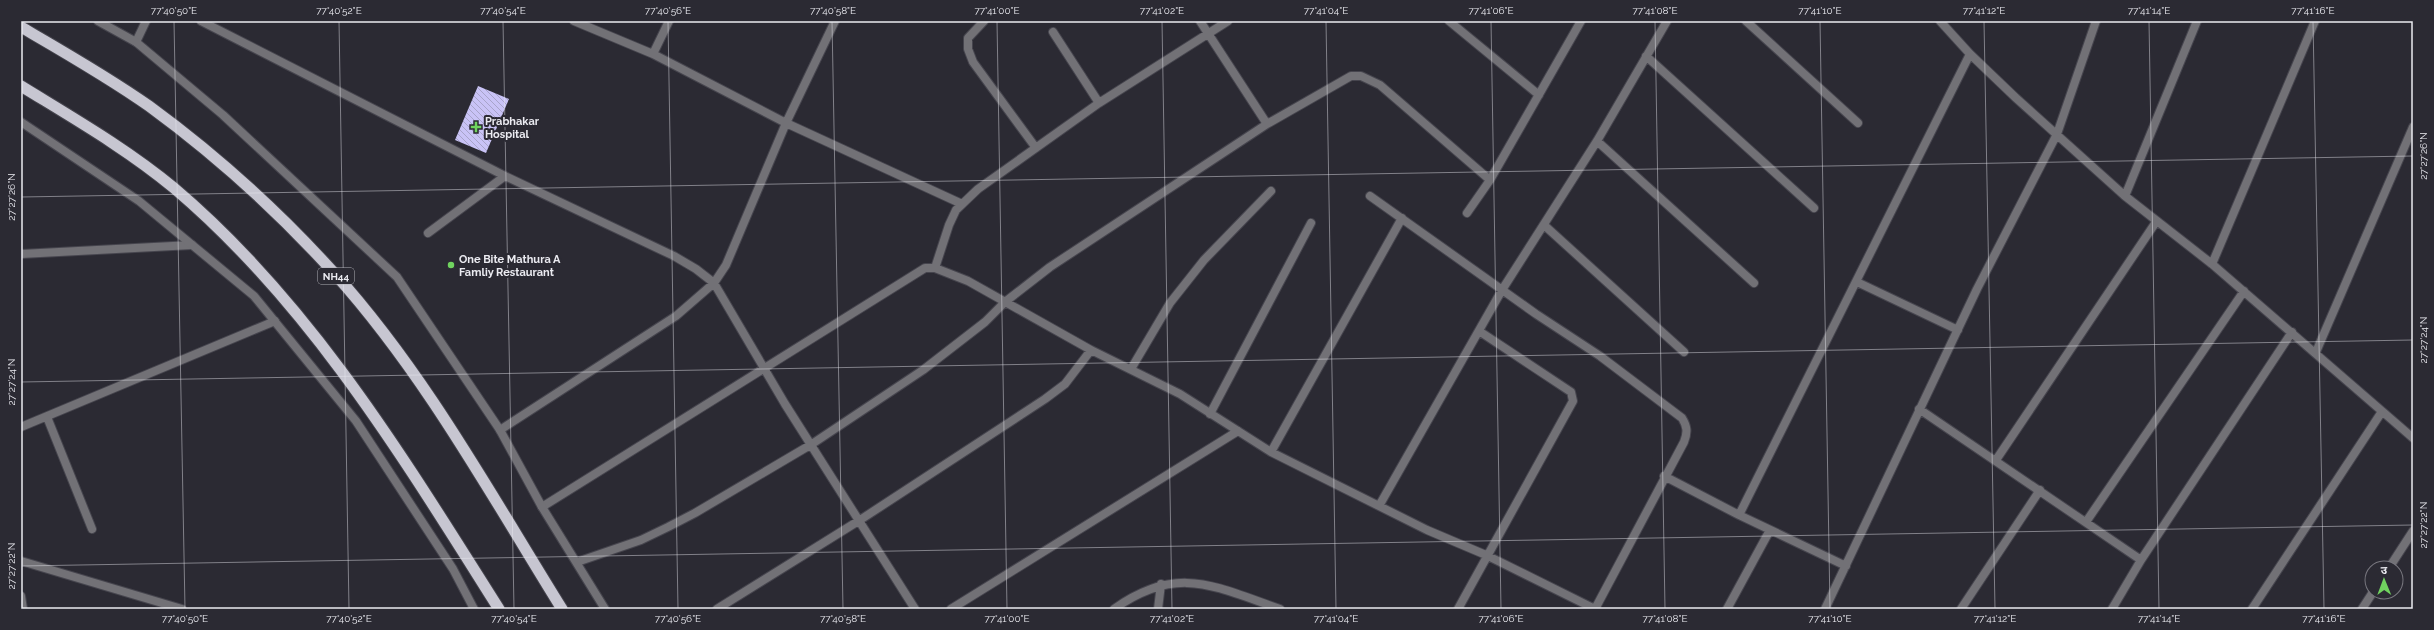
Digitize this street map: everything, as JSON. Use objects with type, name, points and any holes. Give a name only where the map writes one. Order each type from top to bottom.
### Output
[{"type":"highway","name":"NH44","points":[[21,27],[147,105],[196,141],[247,185],[335,274],[396,350],[451,432],[562,609]]},
{"type":"highway","points":[[21,86],[104,136],[174,188],[249,259],[332,357],[399,451],[499,609]]},
{"type":"street","points":[[98,21],[136,42],[223,115],[397,277],[500,430],[542,507],[605,609]]},
{"type":"street","points":[[136,42],[146,21]]},
{"type":"street","points":[[201,21],[505,176],[674,256],[696,269],[714,283],[763,368],[916,609]]},
{"type":"street","points":[[574,21],[653,54],[786,123],[962,204]]},
{"type":"street","points":[[653,54],[669,21]]},
{"type":"street","points":[[500,430],[676,316],[714,283],[726,265],[786,123],[835,21]]},
{"type":"street","points":[[984,21],[975,28],[968,38],[968,48],[973,62],[1036,148]]},
{"type":"street","points":[[1200,21],[1267,124]]},
{"type":"street","points":[[936,268],[949,224],[962,204],[978,189],[1099,103],[1228,21]]},
{"type":"street","points":[[1449,21],[1539,95]]},
{"type":"street","points":[[1467,214],[1490,180],[1581,21]]},
{"type":"street","points":[[1379,506],[1502,290],[1597,141],[1667,21]]},
{"type":"street","points":[[1746,21],[1858,123]]},
{"type":"street","points":[[1940,21],[1970,54],[2126,196],[2156,222],[2212,264],[2316,352],[2381,413],[2413,438]]},
{"type":"street","points":[[1825,609],[1919,409],[2057,134],[2096,21]]},
{"type":"street","points":[[2126,196],[2197,21]]},
{"type":"street","points":[[2212,264],[2315,21]]},
{"type":"street","points":[[1052,32],[1099,103]]},
{"type":"street","points":[[1739,515],[1970,54]]},
{"type":"street","points":[[1646,56],[1814,208]]},
{"type":"street","points":[[577,562],[641,540],[682,520],[812,444],[923,370],[985,322],[1005,302],[1050,267],[1267,124],[1351,76],[1361,76],[1380,85],[1490,180]]},
{"type":"street","points":[[21,122],[139,201],[254,296],[356,421],[453,570],[474,609]]},
{"type":"street","points":[[2316,352],[2413,127]]},
{"type":"street","points":[[1597,141],[1754,283]]},
{"type":"street","points":[[428,233],[505,176]]},
{"type":"street","points":[[1131,369],[1170,303],[1184,285],[1204,260],[1271,191]]},
{"type":"street","points":[[542,507],[924,268],[936,268],[968,281],[1091,350],[1180,394],[1271,452],[1379,506],[1595,609],[1687,433],[1686,424],[1682,418],[1600,356],[1502,290],[1370,196]]},
{"type":"street","points":[[1271,452],[1402,218]]},
{"type":"street","points":[[1996,460],[2156,222]]},
{"type":"street","points":[[1210,414],[1311,223]]},
{"type":"street","points":[[1544,225],[1684,352]]},
{"type":"street","points":[[21,254],[192,245]]},
{"type":"street","points":[[1857,282],[1958,330]]},
{"type":"street","points":[[2086,522],[2244,291]]},
{"type":"street","points":[[21,427],[275,321]]},
{"type":"street","points":[[1458,609],[1573,400],[1571,392],[1479,331]]},
{"type":"street","points":[[2112,609],[2141,560],[2292,332]]},
{"type":"street","points":[[717,609],[860,520],[1045,399],[1065,384],[1091,350]]},
{"type":"street","points":[[1919,409],[2141,560]]},
{"type":"street","points":[[2252,609],[2381,413]]},
{"type":"street","points":[[47,416],[92,529]]},
{"type":"street","points":[[951,609],[1238,431]]},
{"type":"street","points":[[1664,476],[1739,515],[1846,566]]},
{"type":"street","points":[[1961,609],[2040,490]]},
{"type":"street","points":[[1727,609],[1770,530]]},
{"type":"street","points":[[2394,560],[2413,531]]},
{"type":"street","points":[[21,561],[182,609]]},
{"type":"street","points":[[1114,609],[1140,592],[1161,584],[1189,582],[1221,589],[1280,609]]},
{"type":"street","points":[[1158,609],[1161,584]]},
{"type":"street","points":[[21,596],[23,609]]},
{"type":"street","points":[[2362,609],[2368,600]]},
{"type":"building","points":[[478,86],[509,99],[486,153],[455,140]]},
{"type":"place","name":"Prabhakar Hospital","points":[[476,127]]},
{"type":"place","name":"One Bite Mathura A Famliy Restaurant","points":[[451,265]]}]
